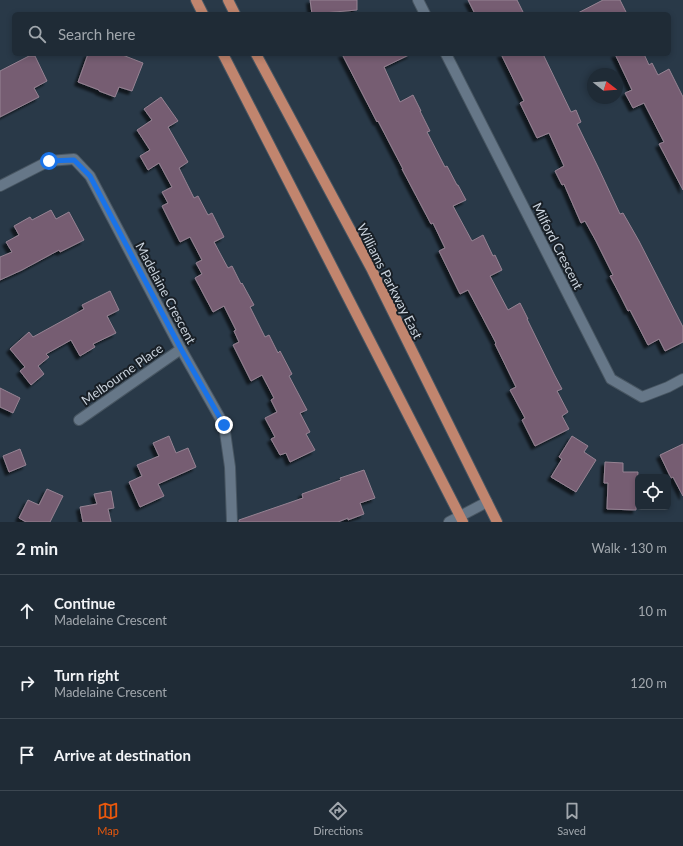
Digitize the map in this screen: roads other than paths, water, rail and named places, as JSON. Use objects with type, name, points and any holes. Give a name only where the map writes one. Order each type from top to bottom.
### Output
[{"type":"main road","points":[[196,0],[202,12]]},
{"type":"main road","points":[[228,0],[234,12]]},
{"type":"main road","points":[[224,56],[462,519]]},
{"type":"main road","name":"Williams Parkway East","points":[[257,56],[372,270],[497,522]]},
{"type":"street","points":[[418,0],[424,12]]},
{"type":"street","name":"Milford Crescent","points":[[447,56],[611,379],[642,397],[668,387],[683,379]]},
{"type":"street","name":"Madelaine Crescent","points":[[0,186],[49,161],[74,160],[90,176],[181,349],[224,425],[230,468],[232,522]]},
{"type":"street","name":"Melbourne Place","points":[[79,420],[181,349]]},
{"type":"street","points":[[449,522],[462,519],[487,502]]}]
